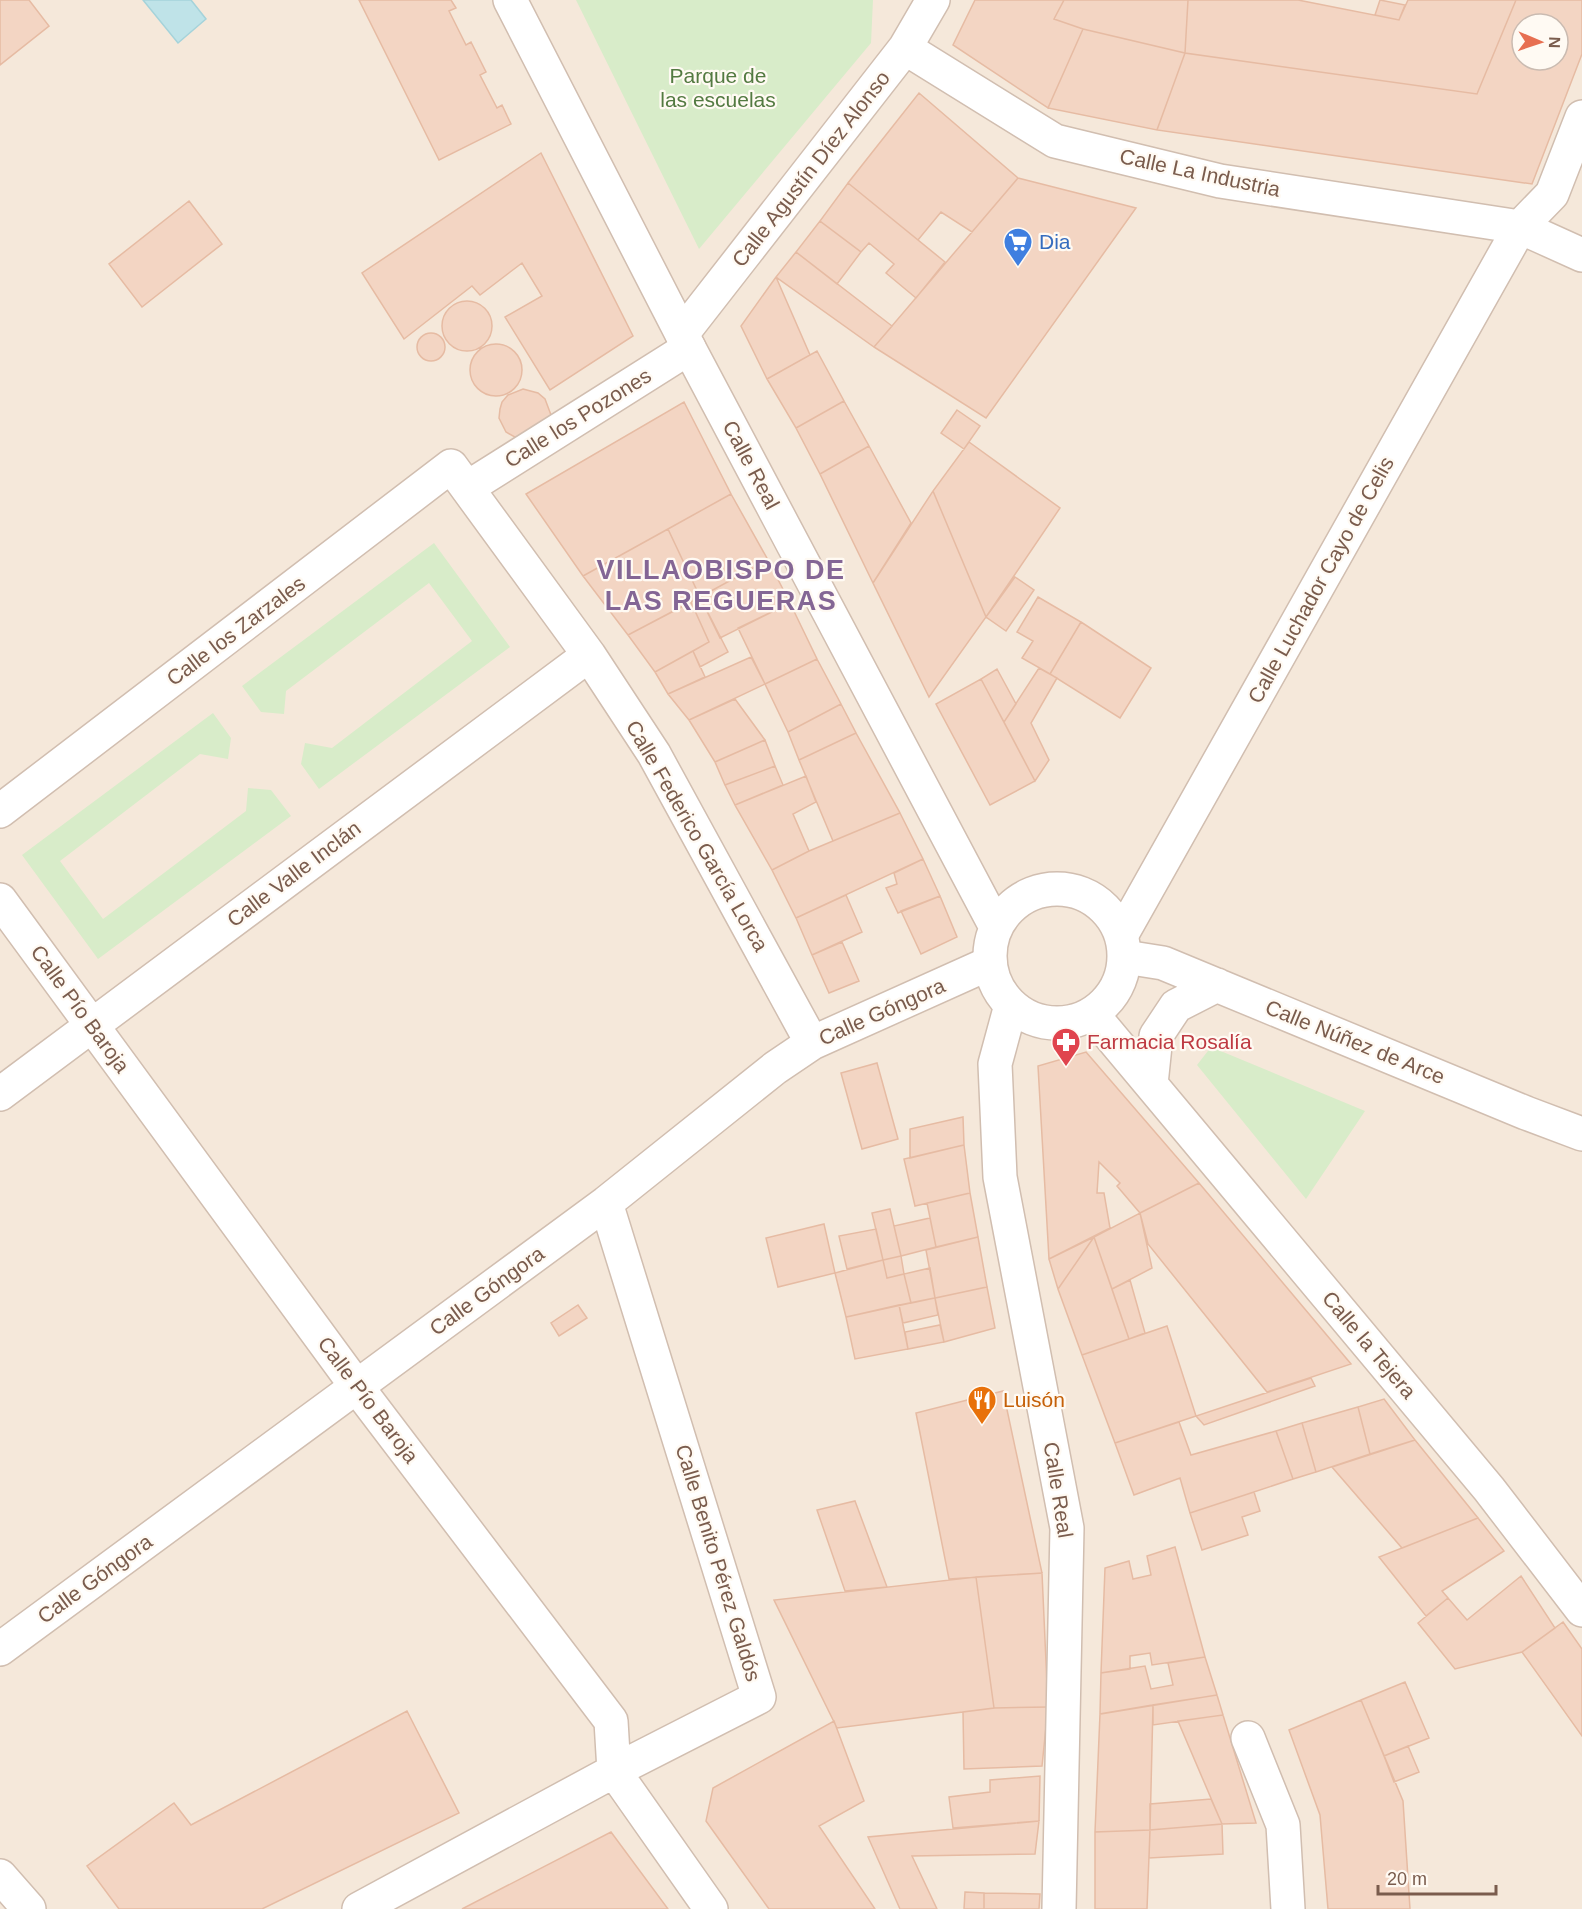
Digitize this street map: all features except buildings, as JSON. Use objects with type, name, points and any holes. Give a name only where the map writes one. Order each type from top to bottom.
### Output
[{"type":"street","name":"Calle Real","points":[[510,0],[686,341],[996,927]]},
{"type":"street","name":"Calle Agustín Díez Alonso","points":[[686,341],[905,48],[933,0]]},
{"type":"street","name":"Calle La Industria","points":[[905,48],[1055,141],[1220,181],[1520,227]]},
{"type":"street","name":"Calle Luchador Cayo de Celis","points":[[1124,945],[1520,227],[1552,194],[1582,117]]},
{"type":"street","points":[[1520,227],[1582,255]]},
{"type":"street","name":"Calle los Pozones","points":[[467,488],[686,341]]},
{"type":"street","name":"Calle los Zarzales","points":[[0,811],[451,466],[467,488]]},
{"type":"street","name":"Calle Federico García Lorca","points":[[467,488],[589,655],[654,754],[812,1043]]},
{"type":"street","name":"Calle Valle Inclán","points":[[0,1094],[589,655]]},
{"type":"street","points":[[1049,888],[1072,890],[1094,898],[1111,914],[1124,945],[1121,980],[1109,999],[1092,1014],[1072,1022],[1051,1023],[1029,1018],[1011,1005],[1001,993],[990,963],[991,945],[996,927],[1009,908],[1027,895],[1049,888]]},
{"type":"street","name":"Calle Pío Baroja","points":[[0,900],[357,1387],[611,1720],[614,1771]]},
{"type":"street","name":"Calle Núñez de Arce","points":[[1124,945],[1526,1113],[1582,1134]]},
{"type":"street","name":"Calle Góngora","points":[[0,1649],[606,1203],[775,1068],[812,1043],[990,963]]},
{"type":"street","points":[[1151,1084],[1156,1036],[1176,1006],[1217,985]]},
{"type":"street","name":"Calle Real","points":[[1011,1005],[995,1064],[1000,1177],[1067,1527],[1059,1909]]},
{"type":"street","name":"Calle la Tejera","points":[[1092,1014],[1489,1489],[1582,1610]]},
{"type":"street","name":"Calle Benito Pérez Galdós","points":[[359,1909],[614,1771],[759,1697],[606,1203]]},
{"type":"street","points":[[1248,1738],[1283,1825],[1288,1909]]},
{"type":"street","points":[[614,1771],[711,1909]]},
{"type":"street","points":[[0,1876],[29,1909]]},
{"type":"shaded area","points":[[0,0],[1582,0],[1582,1909],[0,1909]]},
{"type":"green space","name":"Parque de las escuelas","points":[[576,0],[873,0],[871,43],[699,249]]},
{"type":"green space","points":[[434,543],[510,647],[319,789],[301,764],[305,743],[332,748],[472,641],[429,583],[286,691],[284,714],[261,712],[242,686]]},
{"type":"green space","points":[[213,713],[231,738],[228,759],[200,754],[60,861],[103,919],[246,811],[248,788],[271,790],[291,816],[98,959],[22,855]]},
{"type":"green space","points":[[1211,1047],[1365,1111],[1306,1199],[1197,1065]]},
{"type":"water","points":[[143,0],[191,0],[206,19],[178,43]]},
{"type":"place","name":"Dia","points":[[1018,268]]},
{"type":"place","name":"Farmacia Rosalía","points":[[1066,1068]]},
{"type":"place","name":"Luisón","points":[[982,1426]]},
{"type":"district","name":"VILLAOBISPO DE LAS REGUERAS","points":[[721,586]]}]
